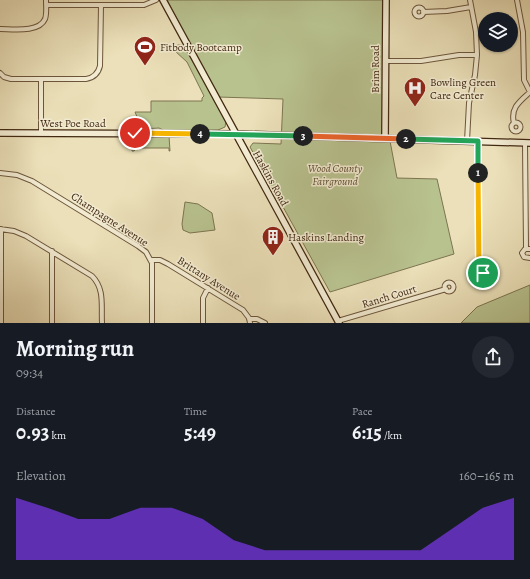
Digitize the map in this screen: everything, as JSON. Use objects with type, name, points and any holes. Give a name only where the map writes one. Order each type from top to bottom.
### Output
[{"type":"main road","name":"Haskins Road","points":[[163,0],[338,322]]},
{"type":"main road","name":"Brim Road","points":[[385,138],[386,0]]},
{"type":"main road","name":"West Poe Road","points":[[0,133],[235,134],[527,143]]},
{"type":"street","points":[[0,28],[31,29],[38,27],[45,19],[46,2],[101,5],[144,5],[156,0]]},
{"type":"street","points":[[468,141],[469,103],[475,75],[477,54],[476,32],[470,0]]},
{"type":"street","points":[[514,123],[513,111],[515,106],[530,92],[523,76],[523,32],[516,0]]},
{"type":"street","points":[[0,74],[11,79],[86,79],[97,74],[100,69],[101,59],[101,5]]},
{"type":"street","points":[[424,12],[447,11],[471,6]]},
{"type":"street","points":[[385,61],[421,61],[459,55],[477,54]]},
{"type":"street","points":[[41,79],[41,133]]},
{"type":"street","points":[[478,141],[479,272]]},
{"type":"street","points":[[527,143],[528,249],[524,250],[522,255],[526,258],[530,258]]},
{"type":"street","name":"Champagne Avenue","points":[[0,173],[17,175],[32,180],[142,248],[151,260],[152,323]]},
{"type":"street","points":[[1,323],[1,229],[19,233],[52,251],[92,276],[98,284],[102,297],[102,323]]},
{"type":"street","points":[[52,251],[52,323]]},
{"type":"street","name":"Brittany Avenue","points":[[151,260],[163,261],[208,288],[243,310],[249,321]]},
{"type":"street","points":[[202,323],[203,298],[208,288]]},
{"type":"street","name":"Ranch Court","points":[[338,322],[446,289]]},
{"type":"street","points":[[249,321],[257,319],[265,323]]},
{"type":"green space","name":"Wood County Fairground","points":[[167,0],[386,0],[385,138],[390,141],[397,178],[437,179],[454,254],[330,292],[250,147],[253,143],[281,144],[283,99],[218,97]]},
{"type":"green space","points":[[178,45],[186,48],[226,121],[225,127],[218,130],[165,131],[159,128],[142,129],[135,112],[151,112],[151,101],[202,101],[204,96],[187,62],[175,51],[175,47]]},
{"type":"green space","points":[[131,136],[169,136],[170,151],[169,148],[136,148],[132,151]]},
{"type":"green space","points":[[185,202],[198,204],[212,213],[215,230],[190,233],[183,230],[182,224]]},
{"type":"green space","points":[[530,285],[530,323],[461,323],[477,307]]},
{"type":"place","name":"Fitbody Bootcamp","points":[[145,66]]},
{"type":"place","name":"Bowling Green Care Center","points":[[415,108]]},
{"type":"place","name":"Haskins Landing","points":[[273,256]]},
{"type":"route","points":[[135,133],[235,134],[478,141],[479,272],[483,273]]}]
